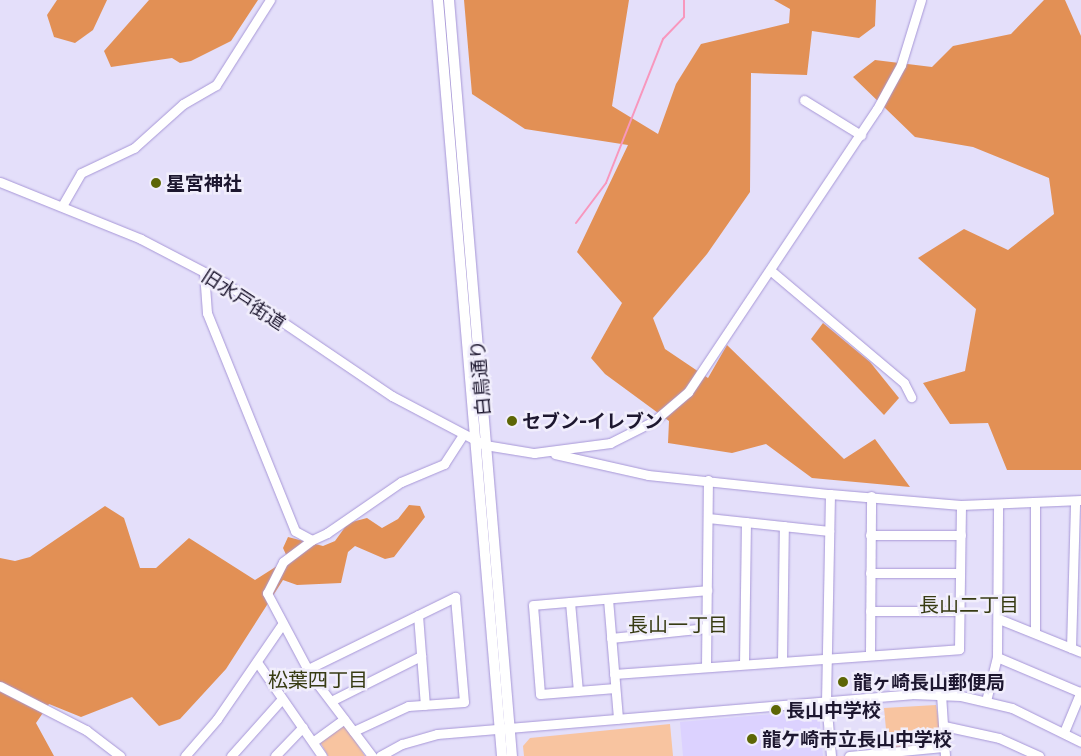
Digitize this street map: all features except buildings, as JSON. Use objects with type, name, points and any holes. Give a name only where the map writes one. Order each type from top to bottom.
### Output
[{"type":"main road","name":"白鳥通り","points":[[438,0],[502,756]]},
{"type":"main road","name":"白鳥通り","points":[[449,0],[512,756]]},
{"type":"street","points":[[62,206],[81,173],[134,148],[183,104],[216,85],[270,0]]},
{"type":"street","points":[[547,452],[610,443],[669,411],[688,392],[861,136],[896,75],[921,0]]},
{"type":"street","points":[[804,100],[861,136]]},
{"type":"street","name":"旧水戸街道","points":[[0,182],[62,206],[204,272],[392,396],[463,435],[485,445],[547,452]]},
{"type":"street","points":[[770,270],[904,383],[911,397]]},
{"type":"street","points":[[204,272],[207,313],[283,510],[294,532],[312,540]]},
{"type":"street","points":[[372,756],[308,669],[267,593],[283,562],[312,540],[401,482],[444,464],[463,435]]},
{"type":"street","points":[[547,452],[648,475],[830,494],[961,505],[1078,501],[1071,648]]},
{"type":"street","points":[[706,667],[708,480]]},
{"type":"street","points":[[830,494],[826,701],[831,756]]},
{"type":"street","points":[[870,653],[871,496]]},
{"type":"street","points":[[1035,503],[1035,632]]},
{"type":"street","points":[[614,674],[870,653],[959,649],[961,505]]},
{"type":"street","points":[[986,701],[997,658],[999,619],[998,505]]},
{"type":"street","points":[[708,518],[829,531]]},
{"type":"street","points":[[744,664],[746,522]]},
{"type":"street","points":[[782,661],[784,526]]},
{"type":"street","points":[[870,535],[961,535]]},
{"type":"street","points":[[870,573],[960,573]]},
{"type":"street","points":[[615,688],[540,694],[533,605],[707,590]]},
{"type":"street","points":[[308,669],[455,597],[464,702],[408,706],[354,732]]},
{"type":"street","points":[[608,599],[618,719]]},
{"type":"street","points":[[570,602],[578,691]]},
{"type":"street","points":[[870,611],[960,611]]},
{"type":"street","points":[[418,615],[425,705]]},
{"type":"street","points":[[999,619],[1081,652]]},
{"type":"street","points":[[185,756],[257,662],[283,623]]},
{"type":"street","points":[[611,638],[706,628]]},
{"type":"street","points":[[331,701],[421,656]]},
{"type":"street","points":[[997,658],[1081,692],[1064,732]]},
{"type":"street","points":[[257,662],[314,741],[322,756]]},
{"type":"street","points":[[0,686],[86,730],[120,756]]},
{"type":"street","points":[[380,756],[426,736],[826,701],[941,694],[986,701],[1064,732],[1081,742]]},
{"type":"street","points":[[849,756],[945,751],[941,694]]},
{"type":"street","points":[[231,756],[282,699]]},
{"type":"street","points":[[314,741],[344,719]]},
{"type":"street","points":[[944,726],[999,738],[1039,756]]},
{"type":"street","points":[[275,756],[303,727]]},
{"type":"shaded area","points":[[57,0],[107,0],[93,30],[75,43],[54,37],[47,15]]},
{"type":"shaded area","points":[[149,0],[258,0],[231,41],[191,61],[180,63],[172,58],[111,67],[104,51]]},
{"type":"shaded area","points":[[464,0],[629,0],[612,106],[658,134],[676,84],[701,44],[789,23],[790,9],[774,0],[876,0],[875,26],[859,38],[812,31],[807,75],[751,73],[750,192],[707,254],[653,318],[665,349],[708,378],[727,345],[844,459],[875,439],[910,487],[812,478],[766,444],[732,453],[668,443],[669,421],[605,374],[591,358],[622,303],[577,252],[628,145],[525,129],[472,94]]},
{"type":"shaded area","points":[[1044,0],[1065,0],[1081,36],[1081,470],[1007,470],[988,423],[950,424],[923,383],[965,371],[976,309],[918,258],[964,229],[1008,250],[1054,214],[1049,178],[973,147],[915,137],[853,77],[875,60],[932,67],[953,46],[1011,34]]},
{"type":"shaded area","points":[[823,323],[870,362],[899,398],[884,415],[811,339]]},
{"type":"shaded area","points":[[409,505],[420,506],[425,517],[394,557],[385,559],[355,546],[348,552],[341,583],[297,585],[283,580],[226,669],[180,719],[159,726],[132,697],[81,717],[49,704],[36,723],[54,756],[0,756],[0,558],[15,561],[30,557],[105,506],[124,518],[140,568],[156,568],[189,538],[255,580],[288,559],[283,548],[288,537],[323,546],[335,541],[348,523],[367,518],[382,528],[398,519]]},
{"type":"shaded area","points":[[936,705],[943,745],[888,750],[884,708]]},
{"type":"shaded area","name":"龍ケ崎市立長山中学校","points":[[819,710],[823,756],[683,756],[680,722]]},
{"type":"shaded area","points":[[341,724],[345,725],[365,756],[328,756],[319,740]]},
{"type":"shaded area","points":[[670,724],[673,756],[524,756],[523,746],[530,738]]},
{"type":"waterway","points":[[576,223],[606,183],[663,39],[684,17],[684,0]]},
{"type":"place","name":"星宮神社","points":[[156,183]]},
{"type":"place","name":"セブン-イレブン","points":[[512,421]]},
{"type":"place","name":"龍ヶ崎長山郵便局","points":[[843,682]]},
{"type":"place","name":"長山中学校","points":[[776,710]]},
{"type":"place","name":"龍ケ崎市立長山中学校","points":[[752,739]]},
{"type":"district","name":"長山二丁目","points":[[969,604]]},
{"type":"district","name":"長山一丁目","points":[[678,624]]},
{"type":"district","name":"松葉四丁目","points":[[318,679]]}]
